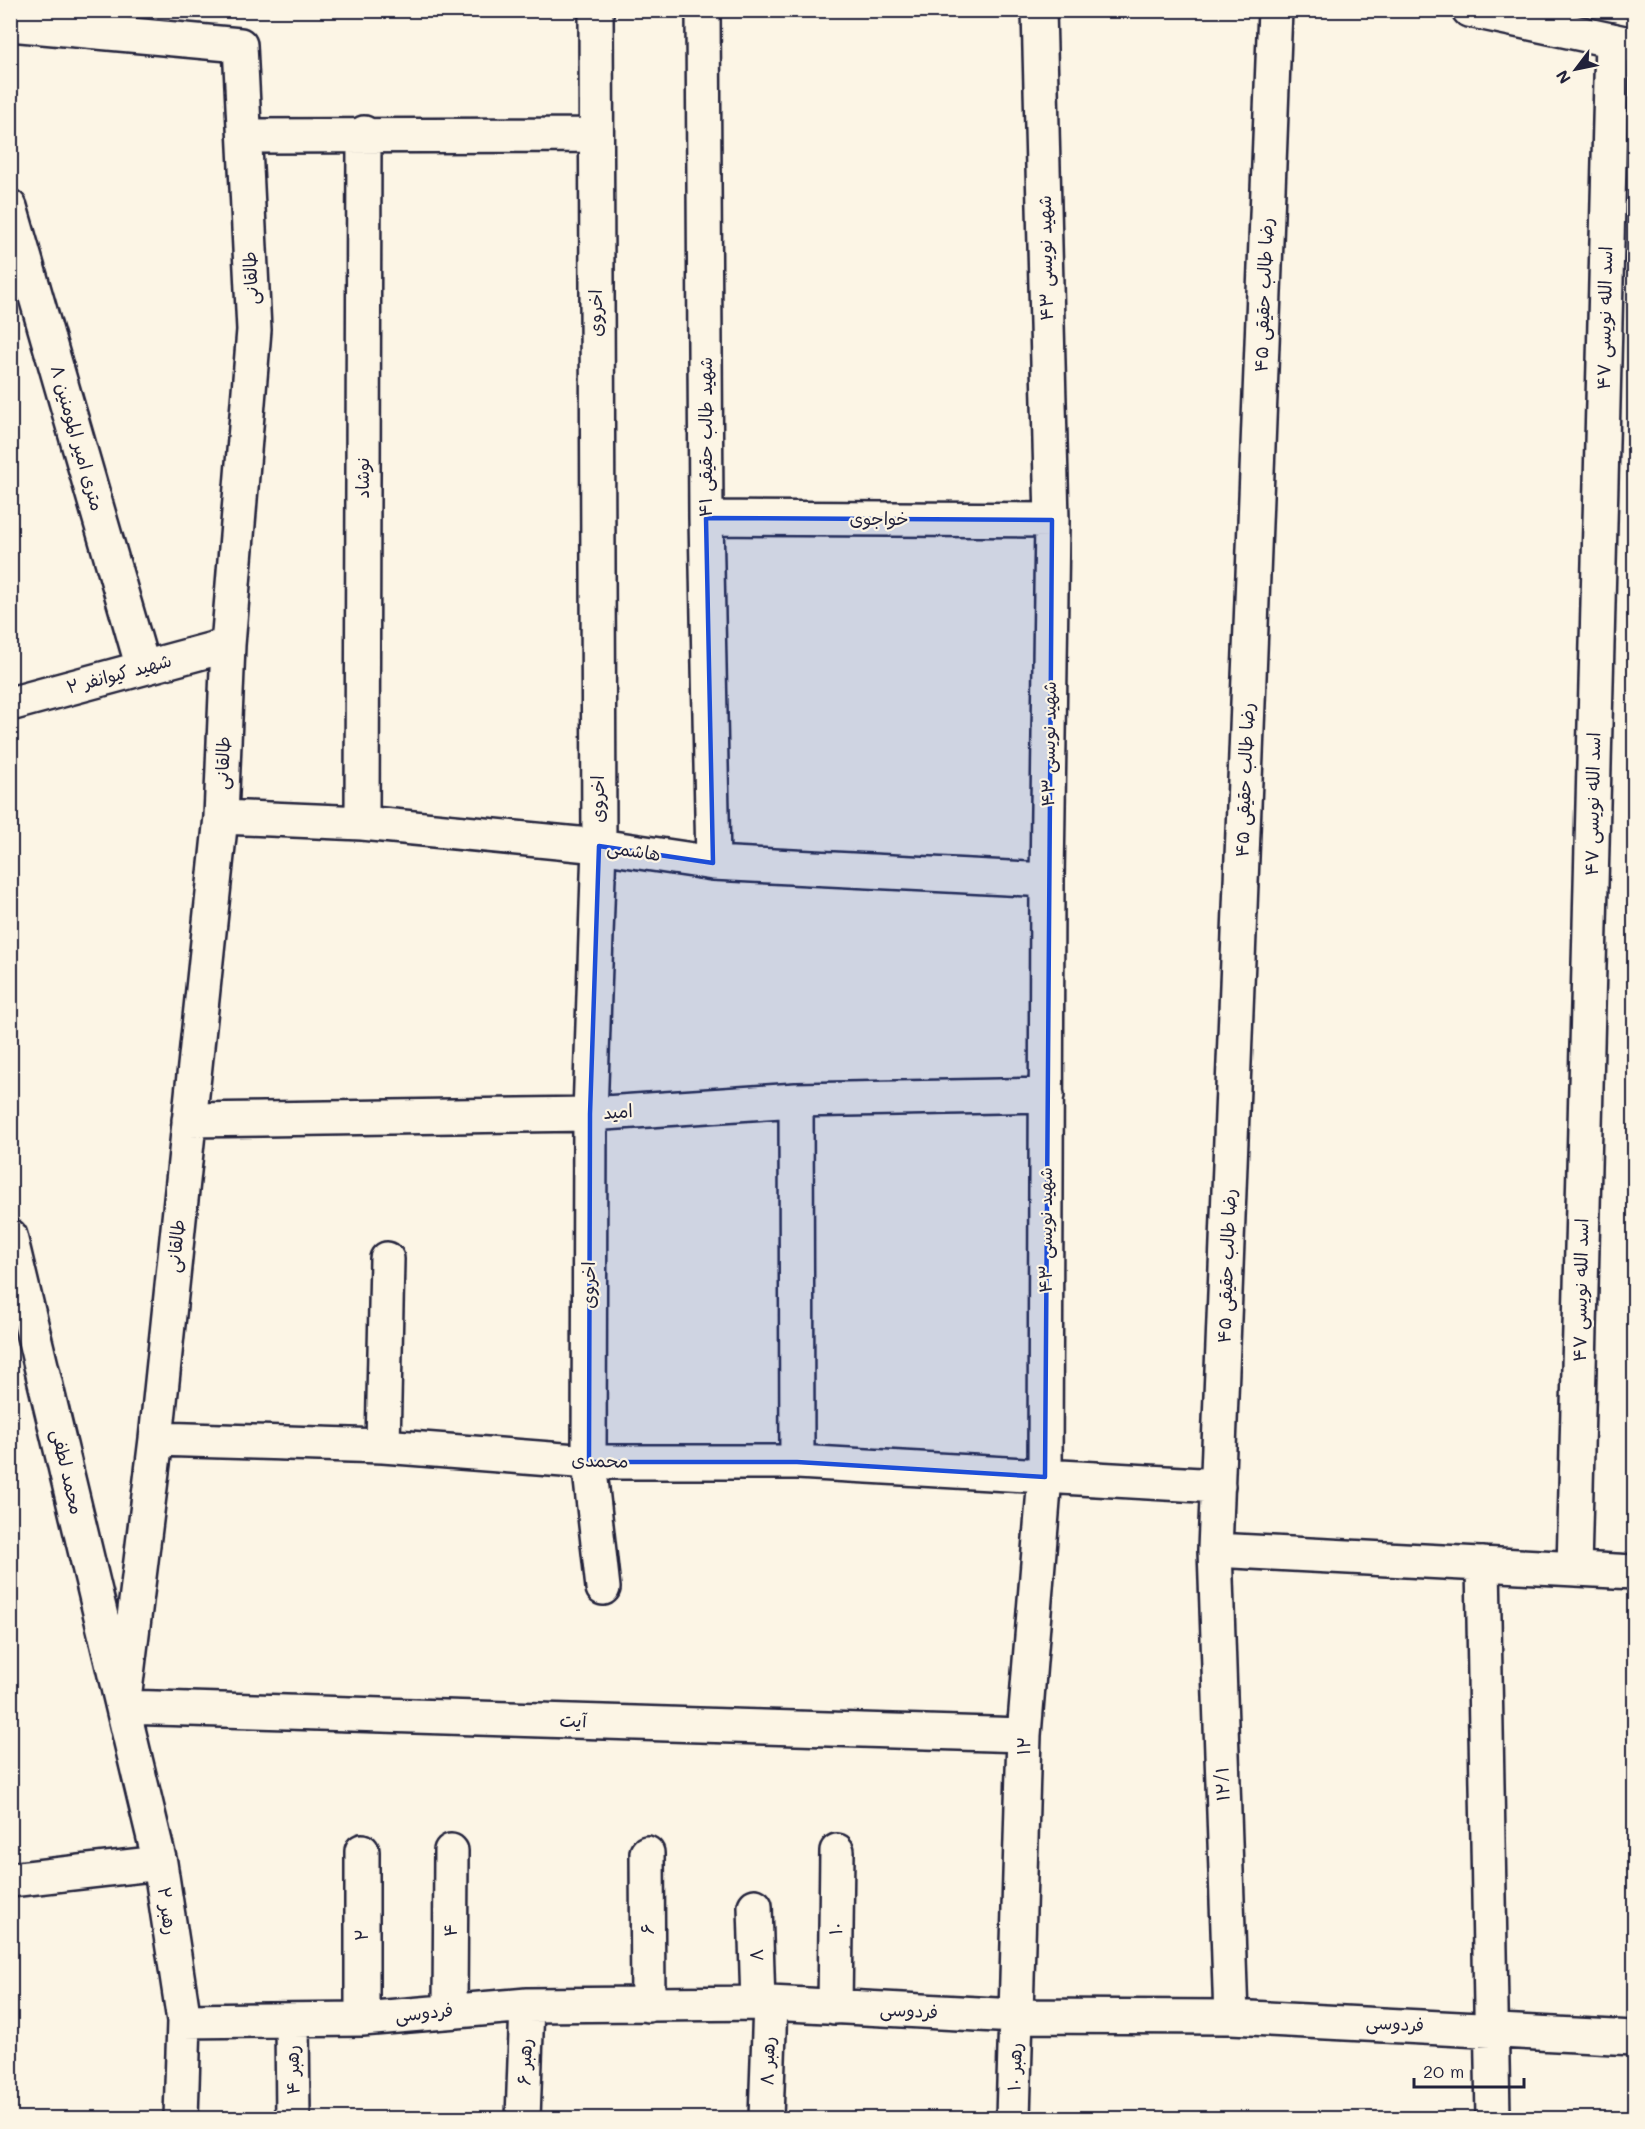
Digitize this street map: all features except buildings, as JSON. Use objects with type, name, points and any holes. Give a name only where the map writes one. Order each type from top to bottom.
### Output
[{"type":"street","name":"اخروی","points":[[596,10],[599,846],[590,1114],[589,1462],[603,1588]]},
{"type":"street","name":"۴۱ شهید طالب حقیقی","points":[[703,10],[706,518],[713,863]]},
{"type":"street","name":"۴۳ شهید نویسی","points":[[1039,10],[1052,520],[1047,880],[1045,1477]]},
{"type":"street","name":"۴۵ رضا طالب حقیقی","points":[[1215,1550],[1275,10]]},
{"type":"street","points":[[1469,10],[1623,42]]},
{"type":"street","name":"طالقانی","points":[[10,24],[145,23],[240,45],[254,330],[228,645],[221,817],[156,1439],[138,1570],[123,1707]]},
{"type":"street","name":"۴۷ اسد الله نویسی","points":[[1574,1569],[1623,42]]},
{"type":"street","points":[[245,136],[364,133],[595,135]]},
{"type":"street","name":"نوشاد","points":[[362,823],[364,133]]},
{"type":"street","name":"۸ متری امیر المومنین","points":[[10,207],[143,668]]},
{"type":"street","name":"خواجوی","points":[[706,518],[1052,520]]},
{"type":"street","name":"شهید کیوانفر ۲","points":[[10,704],[228,645]]},
{"type":"street","name":"هاشمی","points":[[221,817],[362,823],[599,846],[713,863],[1047,880]]},
{"type":"street","name":"امید","points":[[189,1120],[590,1114],[796,1100],[1047,1095]]},
{"type":"street","points":[[796,1100],[797,1462]]},
{"type":"street","name":"محمد لطفی","points":[[10,1236],[123,1707]]},
{"type":"street","points":[[383,1446],[387,1259]]},
{"type":"street","name":"محمدی","points":[[156,1439],[383,1446],[589,1462],[797,1462],[1218,1486]]},
{"type":"street","name":"۱۲","points":[[1016,2016],[1024,1735],[1045,1477]]},
{"type":"street","points":[[1215,1550],[1635,1572]]},
{"type":"street","name":"۱۲/۱","points":[[1215,1550],[1231,2017]]},
{"type":"street","points":[[1483,1564],[1489,2030],[1493,2118]]},
{"type":"street","name":"آیت","points":[[123,1707],[1024,1735]]},
{"type":"street","name":"رهبر ۲","points":[[123,1707],[160,1863],[184,2021],[181,2118]]},
{"type":"street","name":"۲","points":[[362,1851],[362,2019]]},
{"type":"street","name":"۴","points":[[450,2010],[452,1851]]},
{"type":"street","name":"۱۰","points":[[835,2007],[837,1851]]},
{"type":"street","name":"۶","points":[[647,1853],[648,2005]]},
{"type":"street","points":[[10,1880],[160,1863]]},
{"type":"street","name":"۸","points":[[755,1906],[764,2004]]},
{"type":"street","name":"فردوسی","points":[[184,2021],[292,2022],[362,2019],[527,2005],[764,2004],[1016,2016],[1231,2017],[1635,2038]]},
{"type":"street","name":"رهبر ۸","points":[[764,2004],[766,2118]]},
{"type":"street","name":"رهبر ۶","points":[[523,2118],[527,2005]]},
{"type":"street","name":"رهبر ۱۰","points":[[1013,2118],[1016,2016]]},
{"type":"street","name":"رهبر ۴","points":[[292,2022],[293,2118]]},
{"type":"highlighted area","points":[[706,518],[1052,520],[1045,1477],[797,1462],[589,1462],[590,1114],[599,846],[713,863]]}]
